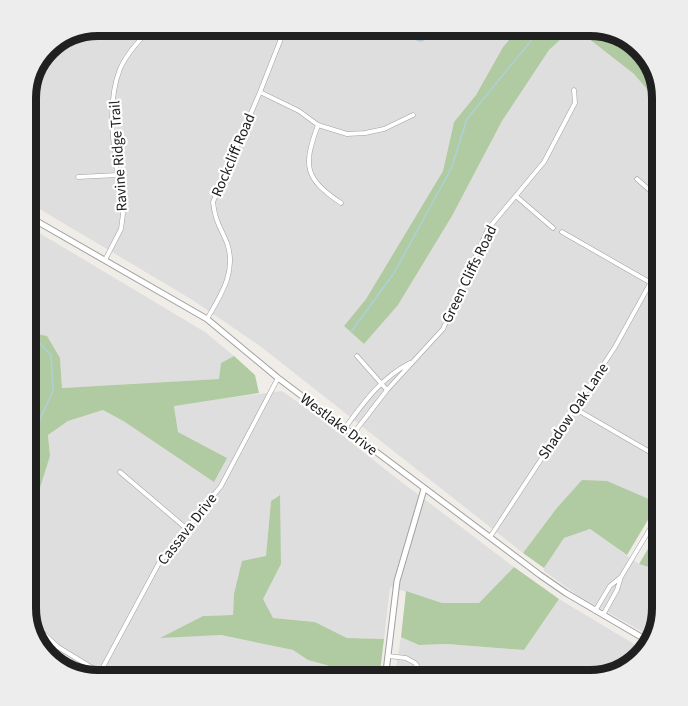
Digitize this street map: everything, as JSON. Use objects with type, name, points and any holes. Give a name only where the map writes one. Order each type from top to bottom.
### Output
[{"type":"street","name":"Ravine Ridge Trail","points":[[105,260],[121,229],[123,214],[111,109],[114,89],[120,68],[142,36]]},
{"type":"street","name":"Rockcliff Road","points":[[207,319],[231,269],[227,244],[215,219],[213,202],[282,36]]},
{"type":"street","name":"Green Cliffs Road","points":[[353,434],[387,390],[443,329],[488,229],[544,162],[575,103],[574,90]]},
{"type":"street","points":[[260,92],[299,111],[318,125],[347,134],[384,129],[413,115]]},
{"type":"street","points":[[318,125],[310,146],[308,161],[311,176],[321,190],[341,203]]},
{"type":"street","points":[[78,177],[118,175]]},
{"type":"street","points":[[637,179],[652,192]]},
{"type":"street","points":[[517,196],[554,228]]},
{"type":"street","name":"Westlake Drive","points":[[36,221],[207,319],[278,378],[540,575],[595,611],[644,639]]},
{"type":"street","points":[[562,232],[651,283]]},
{"type":"street","name":"Shadow Oak Lane","points":[[490,537],[615,347],[651,283]]},
{"type":"street","points":[[357,356],[387,390]]},
{"type":"street","name":"Green Cliffs Road","points":[[345,428],[381,383],[398,369],[411,363]]},
{"type":"street","name":"Cassava Drive","points":[[100,670],[159,563],[220,486],[264,408],[278,378]]},
{"type":"street","points":[[574,408],[652,453]]},
{"type":"street","points":[[120,472],[187,529]]},
{"type":"street","points":[[386,670],[400,570],[424,489]]},
{"type":"street","points":[[603,615],[617,590],[621,577],[652,527]]},
{"type":"street","points":[[595,611],[610,586],[621,577]]},
{"type":"street","points":[[40,629],[58,647],[95,670]]},
{"type":"street","points":[[388,656],[406,658],[415,663],[420,670]]},
{"type":"shaded area","points":[[98,36],[512,36],[503,47],[476,95],[454,122],[443,171],[366,299],[344,326],[364,344],[398,305],[452,216],[502,121],[549,50],[564,36],[587,36],[634,74],[652,95],[652,503],[556,509],[523,553],[260,346],[191,299],[36,207],[36,94],[38,82],[42,70],[63,46],[86,37]]},
{"type":"shaded area","points":[[36,231],[205,332],[234,356],[221,363],[220,379],[62,388],[60,358],[47,337],[36,334]]},
{"type":"shaded area","points":[[282,391],[322,419],[514,567],[479,603],[442,603],[390,587],[384,639],[347,638],[315,622],[273,618],[262,599],[281,564],[279,495],[271,501],[266,557],[234,594],[233,615],[203,616],[162,637],[221,635],[293,650],[308,660],[341,670],[98,670],[70,664],[46,643],[37,620],[36,487],[40,488],[50,456],[48,435],[68,421],[103,410],[125,422],[227,458],[178,432],[174,405]]},
{"type":"shaded area","points":[[590,529],[639,564],[652,568],[652,608],[647,634],[577,595],[544,571],[564,538]]},
{"type":"shaded area","points":[[559,599],[638,647],[621,662],[610,667],[590,670],[396,670],[401,637],[420,645],[447,644],[524,650]]},
{"type":"green space","points":[[512,36],[564,36],[549,50],[502,121],[452,216],[398,305],[364,344],[344,326],[366,299],[443,171],[454,122],[476,95],[503,47]]},
{"type":"green space","points":[[585,36],[606,38],[628,49],[644,67],[649,78],[652,95],[634,74]]},
{"type":"green space","points":[[36,334],[47,336],[60,358],[62,388],[219,379],[221,363],[234,356],[255,375],[259,393],[174,406],[178,432],[227,458],[214,482],[125,422],[103,410],[68,421],[48,435],[50,456],[40,488],[36,487]]},
{"type":"green space","points":[[582,480],[607,481],[652,500],[652,513],[627,555],[590,529],[564,538],[544,568],[523,553],[556,509]]},
{"type":"green space","points":[[280,495],[281,564],[263,599],[273,618],[315,622],[347,638],[384,639],[380,670],[344,670],[308,660],[293,650],[221,635],[160,638],[203,616],[233,615],[234,594],[242,561],[266,556],[271,501]]},
{"type":"green space","points":[[652,542],[652,568],[639,564]]},
{"type":"green space","points":[[514,567],[559,599],[524,650],[447,644],[419,645],[401,637],[406,591],[442,603],[479,603]]},
{"type":"water","points":[[406,36],[432,36],[421,42]]},
{"type":"waterway","points":[[351,332],[394,273],[451,169],[467,119],[535,36]]},
{"type":"waterway","points":[[36,339],[51,355],[53,391],[36,428]]}]
